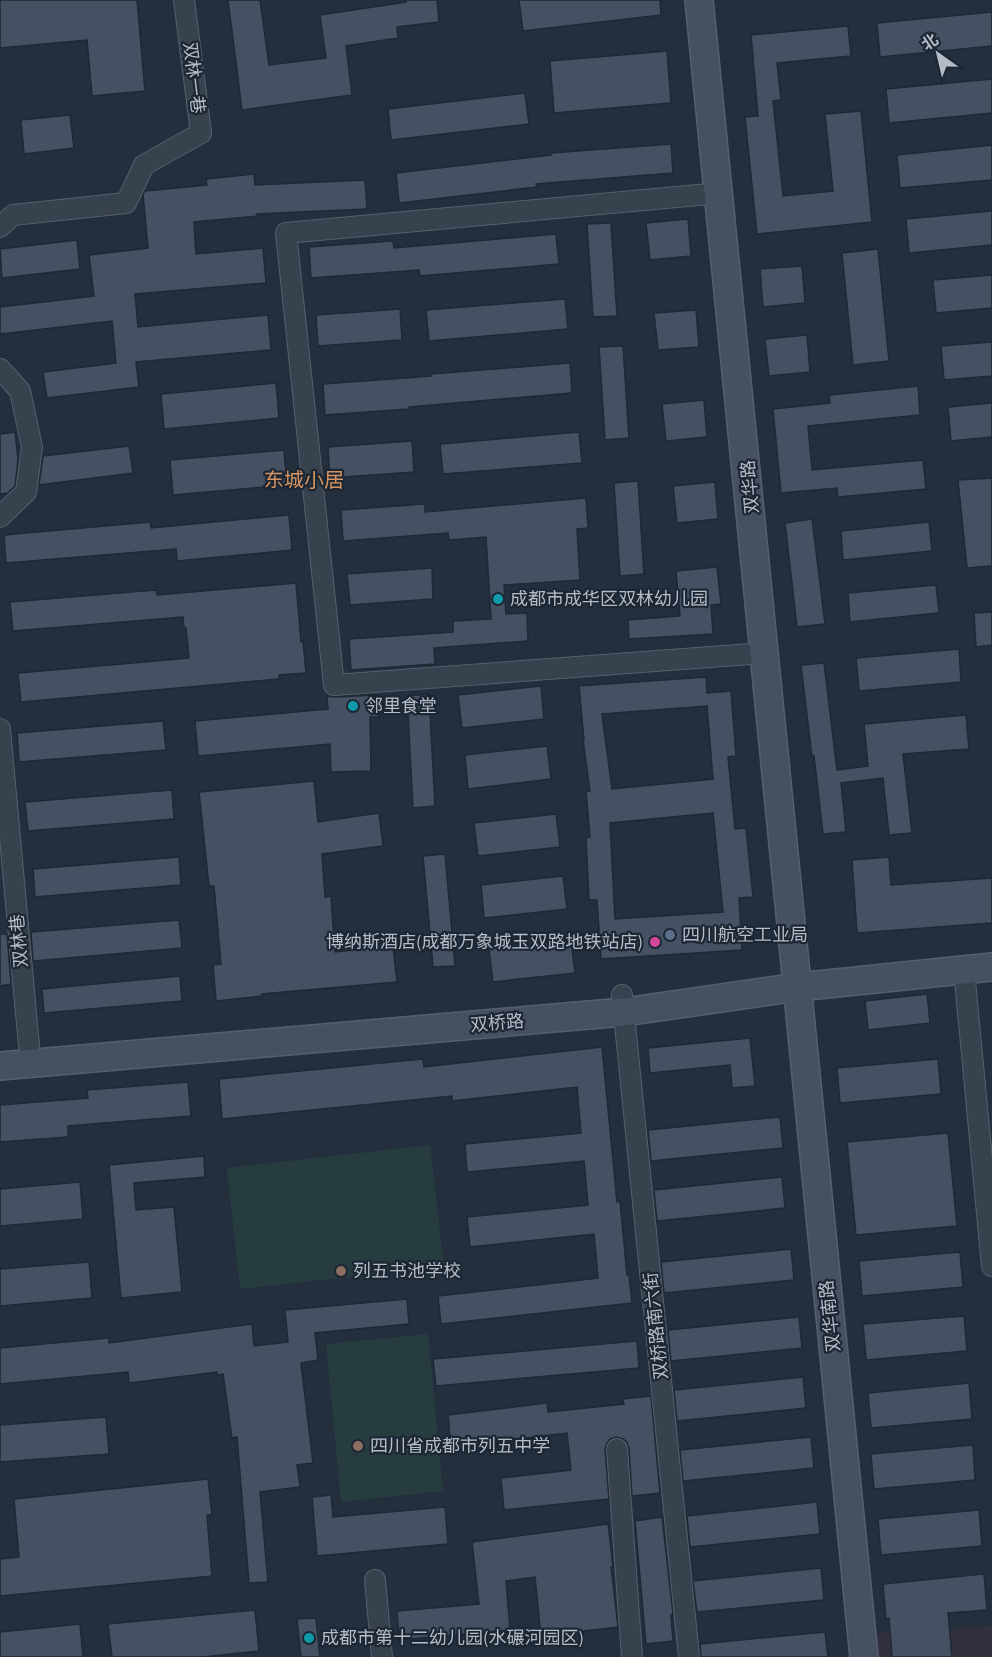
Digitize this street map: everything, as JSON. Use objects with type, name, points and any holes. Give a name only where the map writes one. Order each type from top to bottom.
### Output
[{"type":"main road","name":"双华路","points":[[699,0],[741,385],[797,981]]},
{"type":"main road","name":"双桥路","points":[[0,1066],[623,1004],[992,954]]},
{"type":"main road","name":"双桥路","points":[[797,981],[992,967]]},
{"type":"main road","name":"双华南路","points":[[797,981],[864,1657]]},
{"type":"main road","name":"双桥路","points":[[0,1049],[623,1004]]},
{"type":"street","name":"双林一巷","points":[[0,227],[13,215],[126,203],[144,165],[201,134],[184,0]]},
{"type":"street","points":[[720,193],[286,233],[334,685],[765,653]]},
{"type":"street","points":[[0,369],[20,391],[32,447],[26,492],[0,517]]},
{"type":"street","name":"双林巷","points":[[0,729],[29,1046]]},
{"type":"street","points":[[964,970],[992,1266]]},
{"type":"street","name":"双桥路南六街","points":[[623,1004],[689,1657]]},
{"type":"street","points":[[617,1449],[632,1657]]},
{"type":"street","points":[[375,1580],[382,1657]]},
{"type":"shaded area","points":[[992,1626],[992,1657],[879,1657],[876,1633]]},
{"type":"green space","points":[[430,1145],[444,1266],[240,1289],[227,1168]]},
{"type":"green space","points":[[428,1334],[443,1491],[341,1502],[326,1344]]},
{"type":"building","points":[[0,0],[137,0],[145,91],[92,96],[87,40],[0,48]]},
{"type":"building","points":[[228,0],[260,0],[269,65],[326,58],[320,15],[406,2],[406,0],[437,0],[439,22],[397,27],[398,38],[346,46],[352,95],[242,110]]},
{"type":"building","points":[[519,0],[660,0],[661,15],[523,31]]},
{"type":"building","points":[[992,12],[992,46],[880,57],[877,23]]},
{"type":"building","points":[[848,26],[851,56],[777,63],[781,100],[773,101],[783,196],[833,191],[825,114],[861,111],[872,222],[757,234],[745,117],[758,116],[751,35]]},
{"type":"building","points":[[667,51],[671,103],[554,113],[550,61]]},
{"type":"building","points":[[992,79],[992,113],[889,123],[886,89]]},
{"type":"building","points":[[525,93],[529,124],[391,140],[388,109]]},
{"type":"building","points":[[70,115],[74,148],[24,154],[21,120]]},
{"type":"building","points":[[671,144],[673,173],[536,184],[537,187],[399,203],[396,173],[551,155],[551,153]]},
{"type":"building","points":[[992,145],[992,180],[900,188],[897,155]]},
{"type":"building","points":[[254,174],[255,185],[365,180],[367,209],[257,214],[258,216],[194,222],[196,254],[263,248],[266,283],[135,294],[138,327],[268,315],[271,350],[136,362],[139,387],[47,398],[43,372],[116,363],[112,321],[0,334],[0,307],[94,296],[89,255],[148,248],[143,194],[145,191],[207,185],[206,179]]},
{"type":"building","points":[[992,211],[992,245],[909,253],[906,219]]},
{"type":"building","points":[[688,219],[691,256],[650,260],[646,223]]},
{"type":"building","points":[[611,223],[617,316],[593,317],[587,224]]},
{"type":"building","points":[[556,234],[559,264],[420,276],[419,270],[311,278],[309,247],[393,241],[394,248]]},
{"type":"building","points":[[77,240],[80,269],[2,278],[0,249]]},
{"type":"building","points":[[878,249],[889,361],[853,365],[842,253]]},
{"type":"building","points":[[802,266],[805,303],[763,307],[760,269]]},
{"type":"building","points":[[992,275],[992,308],[936,313],[933,280]]},
{"type":"building","points":[[565,299],[568,329],[429,341],[426,310]]},
{"type":"building","points":[[400,309],[402,340],[318,346],[316,315]]},
{"type":"building","points":[[696,310],[699,347],[658,350],[654,313]]},
{"type":"building","points":[[807,335],[810,372],[769,376],[765,339]]},
{"type":"building","points":[[992,342],[992,376],[944,380],[941,346]]},
{"type":"building","points":[[623,346],[629,438],[605,440],[599,347]]},
{"type":"building","points":[[570,363],[572,393],[325,415],[323,384]]},
{"type":"building","points":[[276,383],[279,418],[164,429],[161,394]]},
{"type":"building","points":[[918,386],[920,415],[808,426],[812,470],[923,460],[926,489],[838,497],[837,488],[781,493],[773,409],[830,403],[829,395]]},
{"type":"building","points":[[704,400],[707,437],[666,441],[662,404]]},
{"type":"building","points":[[992,403],[992,437],[951,441],[948,407]]},
{"type":"building","points":[[15,432],[18,459],[15,486],[8,493],[0,494],[0,434]]},
{"type":"building","points":[[579,432],[582,463],[443,474],[440,444]]},
{"type":"building","points":[[412,441],[414,472],[330,478],[328,447]]},
{"type":"building","points":[[129,446],[133,473],[39,485],[43,456]]},
{"type":"building","points":[[284,450],[287,485],[173,495],[170,460]]},
{"type":"building","points":[[992,478],[992,566],[967,568],[958,480]]},
{"type":"building","points":[[638,481],[644,574],[620,576],[614,483]]},
{"type":"building","points":[[715,482],[718,519],[677,523],[673,486]]},
{"type":"building","points":[[586,498],[588,528],[577,529],[580,580],[504,585],[506,614],[527,613],[528,641],[434,648],[435,664],[351,670],[349,639],[453,632],[453,621],[491,619],[486,537],[449,540],[448,533],[343,541],[341,510],[425,504],[425,512]]},
{"type":"building","points":[[289,515],[292,550],[177,561],[176,549],[6,563],[4,535],[150,522],[151,528]]},
{"type":"building","points":[[812,519],[825,624],[797,627],[785,523]]},
{"type":"building","points":[[929,522],[932,551],[843,560],[841,531]]},
{"type":"building","points":[[717,567],[721,604],[711,605],[713,634],[629,639],[628,620],[680,616],[676,571]]},
{"type":"building","points":[[432,568],[433,599],[350,605],[347,574]]},
{"type":"building","points":[[296,583],[306,673],[279,675],[279,679],[21,702],[18,673],[189,658],[186,628],[184,628],[183,617],[13,631],[10,602],[156,590],[157,595]]},
{"type":"building","points":[[936,585],[939,613],[850,622],[848,593]]},
{"type":"building","points":[[992,612],[992,645],[976,647],[974,613]]},
{"type":"building","points":[[959,649],[961,682],[859,691],[856,658]]},
{"type":"building","points":[[824,663],[837,770],[868,766],[864,724],[966,715],[969,749],[903,754],[912,833],[889,835],[883,778],[841,783],[846,832],[823,834],[801,665]]},
{"type":"building","points":[[706,677],[707,693],[731,691],[736,756],[728,757],[735,829],[746,828],[753,897],[739,898],[742,950],[601,959],[597,900],[589,900],[586,838],[590,837],[586,791],[590,791],[579,686]],"holes":[[[707,706],[713,779],[612,789],[602,714]],[[713,813],[723,912],[615,919],[610,823]]]},
{"type":"building","points":[[541,686],[544,719],[462,728],[458,695]]},
{"type":"building","points":[[429,694],[435,806],[413,808],[407,696]]},
{"type":"building","points":[[378,695],[379,717],[370,717],[371,771],[331,772],[330,744],[198,756],[195,721],[328,709],[327,696]]},
{"type":"building","points":[[163,721],[166,750],[19,762],[17,733]]},
{"type":"building","points":[[547,746],[551,779],[468,789],[465,755]]},
{"type":"building","points":[[314,781],[318,822],[379,813],[383,846],[322,854],[325,897],[331,896],[335,952],[393,946],[397,982],[262,994],[262,996],[216,1001],[213,965],[221,964],[214,886],[209,886],[199,792]]},
{"type":"building","points":[[172,790],[174,819],[28,831],[25,802]]},
{"type":"building","points":[[556,814],[560,847],[478,856],[474,823]]},
{"type":"building","points":[[445,854],[455,966],[433,967],[423,856]]},
{"type":"building","points":[[179,857],[181,885],[35,897],[33,869]]},
{"type":"building","points":[[889,857],[891,885],[992,878],[992,923],[857,933],[852,860]]},
{"type":"building","points":[[563,876],[567,909],[484,918],[481,885]]},
{"type":"building","points":[[179,920],[182,948],[33,961],[31,932]]},
{"type":"building","points":[[0,934],[7,934],[11,984],[0,986]]},
{"type":"building","points":[[571,940],[575,973],[493,982],[489,949]]},
{"type":"building","points":[[180,976],[182,1001],[44,1013],[42,989]]},
{"type":"building","points":[[927,994],[930,1023],[868,1030],[865,1001]]},
{"type":"building","points":[[750,1038],[755,1086],[732,1088],[730,1065],[650,1073],[648,1048]]},
{"type":"building","points":[[602,1047],[617,1202],[620,1201],[632,1303],[441,1324],[438,1296],[598,1278],[594,1234],[470,1247],[467,1217],[588,1205],[584,1161],[467,1172],[465,1144],[581,1133],[577,1087],[452,1101],[452,1096],[222,1119],[219,1079],[423,1059],[424,1067]]},
{"type":"building","points":[[938,1059],[941,1094],[840,1103],[837,1068]]},
{"type":"building","points":[[188,1082],[191,1116],[68,1126],[68,1137],[0,1142],[0,1105],[88,1098],[87,1090]]},
{"type":"building","points":[[780,1117],[783,1148],[651,1161],[648,1130]]},
{"type":"building","points":[[948,1133],[957,1226],[856,1235],[847,1142]]},
{"type":"building","points":[[204,1156],[205,1177],[134,1183],[136,1210],[174,1207],[182,1292],[121,1298],[109,1165]]},
{"type":"building","points":[[782,1177],[785,1208],[657,1221],[654,1190]]},
{"type":"building","points":[[80,1182],[83,1219],[0,1226],[0,1189]]},
{"type":"building","points":[[791,1249],[794,1280],[664,1293],[661,1262]]},
{"type":"building","points":[[960,1252],[963,1287],[862,1296],[859,1261]]},
{"type":"building","points":[[89,1262],[92,1298],[0,1306],[0,1269]]},
{"type":"building","points":[[407,1299],[409,1324],[315,1333],[318,1360],[301,1363],[313,1463],[297,1465],[300,1487],[260,1492],[268,1582],[249,1583],[237,1437],[232,1438],[223,1374],[217,1375],[217,1372],[129,1383],[128,1372],[0,1384],[0,1348],[109,1338],[109,1343],[252,1324],[254,1346],[288,1342],[285,1310]]},
{"type":"building","points":[[964,1316],[967,1351],[866,1360],[863,1324]]},
{"type":"building","points":[[799,1317],[802,1348],[671,1361],[668,1330]]},
{"type":"building","points":[[637,1341],[639,1368],[436,1386],[433,1359]]},
{"type":"building","points":[[803,1377],[806,1408],[677,1421],[674,1390]]},
{"type":"building","points":[[969,1383],[972,1419],[871,1428],[868,1393]]},
{"type":"building","points":[[651,1396],[660,1493],[632,1496],[629,1448],[627,1442],[616,1437],[610,1439],[605,1449],[609,1499],[504,1510],[501,1478],[571,1470],[567,1433],[451,1447],[448,1415],[547,1403],[548,1412],[624,1404],[623,1399]]},
{"type":"building","points":[[106,1417],[109,1454],[0,1462],[0,1425]]},
{"type":"building","points":[[811,1437],[814,1468],[683,1481],[680,1450]]},
{"type":"building","points":[[973,1445],[975,1480],[874,1489],[871,1454]]},
{"type":"building","points":[[208,1479],[212,1515],[207,1515],[212,1576],[0,1596],[0,1559],[19,1557],[14,1499]]},
{"type":"building","points":[[331,1495],[333,1517],[445,1507],[448,1544],[317,1556],[312,1497]]},
{"type":"building","points":[[817,1502],[820,1534],[690,1547],[687,1516]]},
{"type":"building","points":[[979,1510],[982,1546],[881,1555],[878,1519]]},
{"type":"building","points":[[662,1517],[673,1614],[671,1615],[673,1641],[646,1644],[635,1521]]},
{"type":"building","points":[[608,1524],[618,1627],[541,1636],[535,1577],[506,1581],[510,1630],[399,1640],[397,1611],[479,1604],[472,1542]]},
{"type":"building","points":[[821,1568],[824,1600],[697,1612],[693,1581]]},
{"type":"building","points":[[984,1574],[987,1610],[948,1613],[952,1657],[892,1657],[883,1584]]},
{"type":"building","points":[[255,1610],[259,1651],[203,1657],[112,1657],[108,1624]]},
{"type":"building","name":"成都市第十二幼儿园(水碾河园区)","points":[[316,1618],[320,1657],[301,1657],[297,1619]]},
{"type":"building","points":[[80,1624],[83,1657],[0,1657],[0,1632]]},
{"type":"building","points":[[825,1632],[828,1657],[701,1657],[700,1644]]},
{"type":"place","name":"成都市成华区双林幼儿园","points":[[498,599]]},
{"type":"place","name":"邻里食堂","points":[[353,706]]},
{"type":"place","name":"四川航空工业局","points":[[670,935]]},
{"type":"place","name":"博纳斯酒店(成都万象城玉双路地铁站店)","points":[[655,942]]},
{"type":"place","name":"列五书池学校","points":[[341,1271]]},
{"type":"place","name":"四川省成都市列五中学","points":[[358,1446]]},
{"type":"place","name":"成都市第十二幼儿园(水碾河园区)","points":[[309,1638]]},
{"type":"district","name":"东城小居","points":[[304,480]]}]
